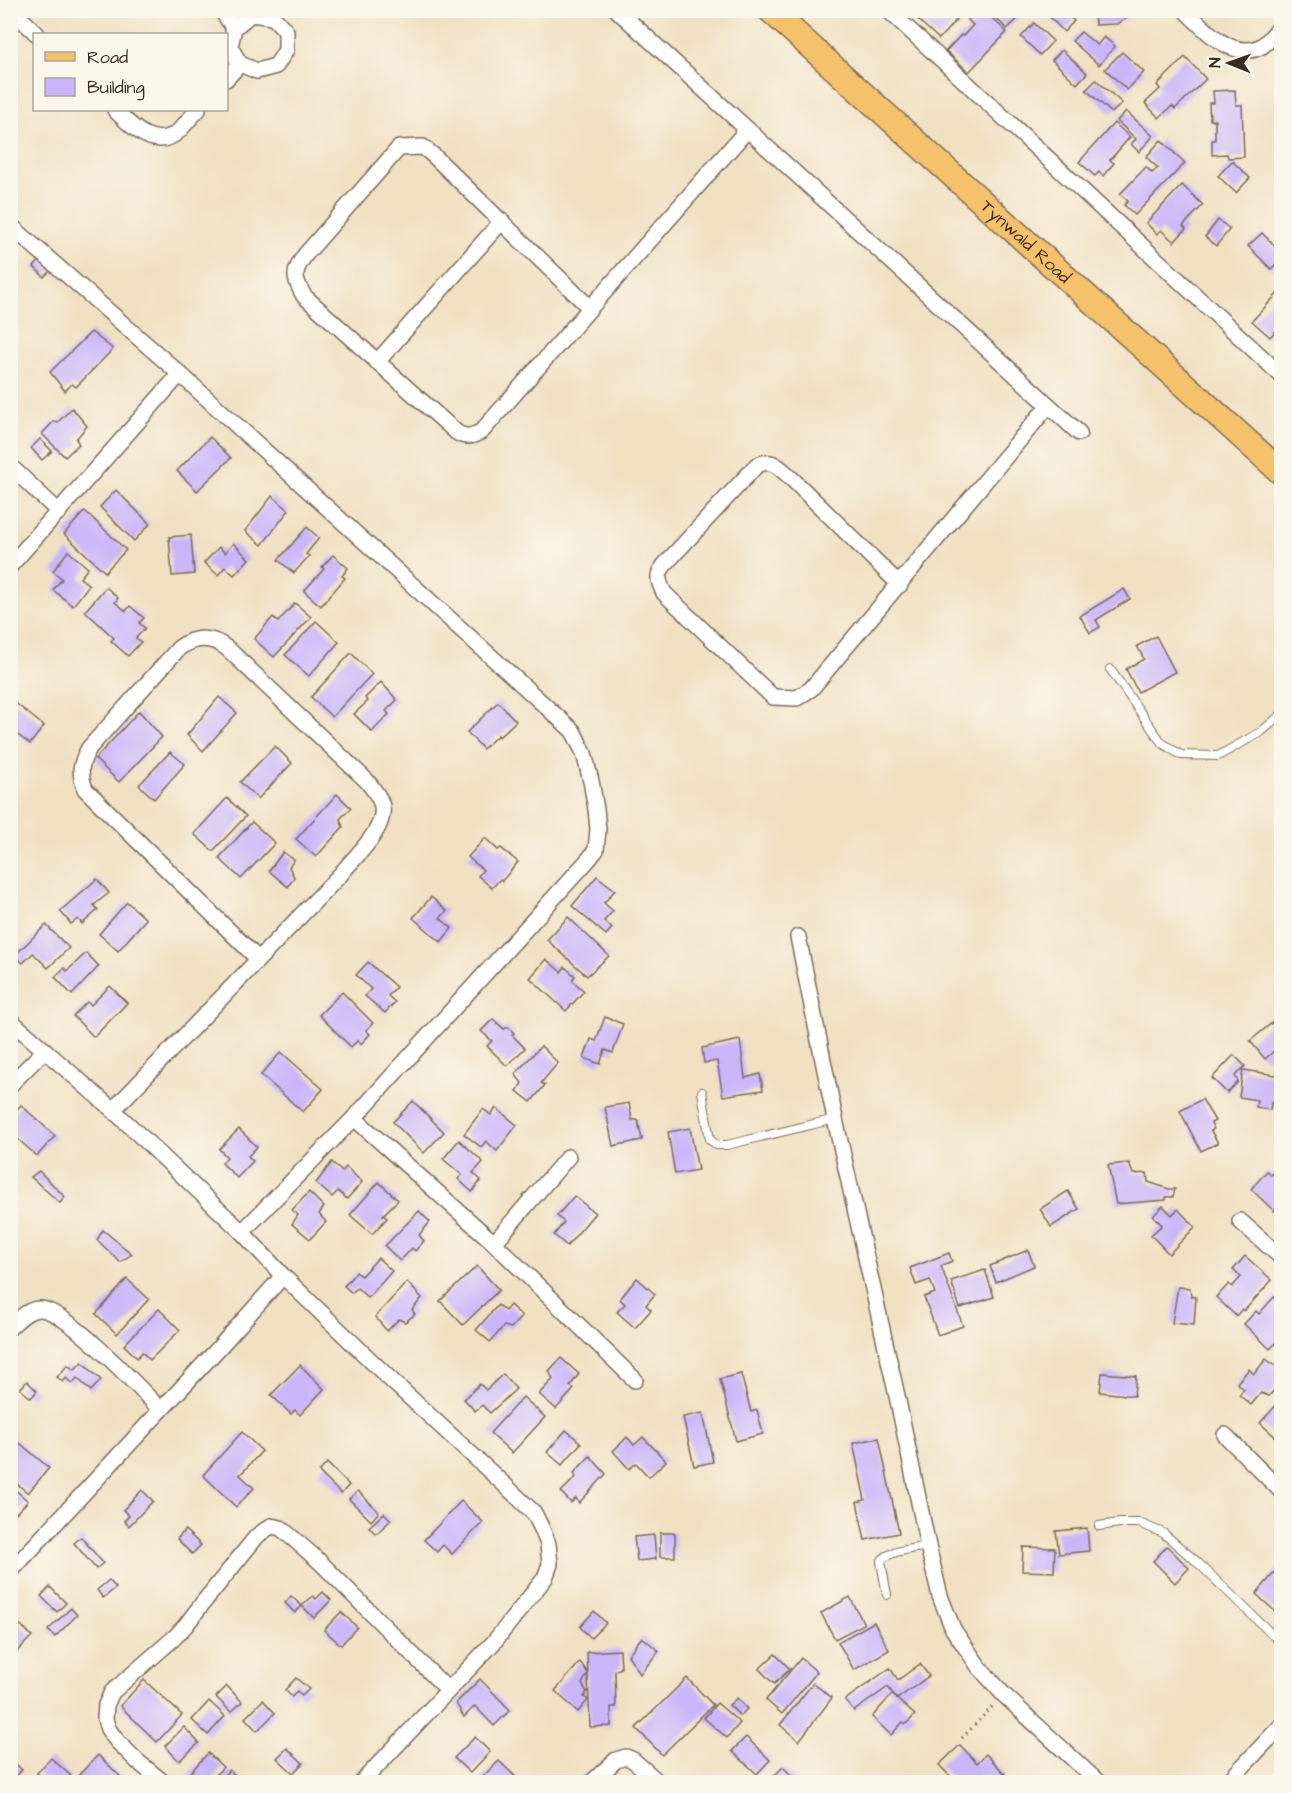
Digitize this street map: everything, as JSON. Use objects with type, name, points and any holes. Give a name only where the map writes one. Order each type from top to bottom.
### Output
[{"type":"main road","name":"Tynwald Road","points":[[770,10],[1281,473]]},
{"type":"street","points":[[12,10],[36,33]]},
{"type":"street","points":[[220,10],[234,28]]},
{"type":"street","points":[[617,10],[1079,433]]},
{"type":"street","points":[[888,10],[1281,376]]},
{"type":"street","points":[[1185,10],[1211,36],[1221,43],[1236,48],[1251,49],[1262,45],[1281,25]]},
{"type":"street","points":[[251,14],[276,14],[286,31],[286,50],[276,66],[257,71],[240,64],[230,47],[234,28],[251,14]]},
{"type":"street","points":[[228,77],[240,64]]},
{"type":"street","points":[[116,111],[138,131],[146,136],[159,138],[169,137],[177,132],[197,111]]},
{"type":"street","points":[[590,308],[435,156],[423,147],[399,148],[305,255],[297,267],[295,276],[304,296],[456,432],[462,436],[470,436],[482,431],[747,130]]},
{"type":"street","points":[[377,362],[502,221]]},
{"type":"street","points":[[10,225],[180,374],[573,731],[584,753],[591,781],[598,829],[596,850],[590,859],[354,1118],[242,1232]]},
{"type":"street","points":[[10,566],[180,374]]},
{"type":"street","points":[[900,585],[790,477],[771,462],[762,462],[756,466],[661,569],[659,575],[659,583],[664,594],[773,697],[797,698],[811,689],[900,585],[1048,406]]},
{"type":"street","points":[[10,466],[59,512]]},
{"type":"street","points":[[113,1110],[341,874],[379,826],[382,814],[382,804],[367,781],[228,649],[221,643],[207,638],[195,639],[179,648],[89,748],[82,760],[80,775],[85,789],[258,959]]},
{"type":"street","points":[[798,937],[835,1119],[940,1596],[953,1629],[966,1649],[1004,1695],[1098,1782]]},
{"type":"street","points":[[10,1020],[113,1110],[242,1232],[282,1276],[534,1513],[542,1529],[548,1544],[550,1564],[545,1578],[494,1641],[362,1782]]},
{"type":"street","points":[[10,1085],[45,1050]]},
{"type":"street","points":[[354,1118],[494,1243],[635,1380]]},
{"type":"street","points":[[494,1243],[568,1157]]},
{"type":"street","points":[[1240,1221],[1281,1258]]},
{"type":"street","points":[[10,1572],[282,1276]]},
{"type":"street","points":[[10,1327],[31,1310],[50,1311],[66,1320],[91,1342],[161,1410]]},
{"type":"street","points":[[1225,1435],[1281,1492]]},
{"type":"street","points":[[163,1782],[137,1761],[108,1729],[105,1719],[106,1705],[112,1692],[186,1625],[257,1536],[271,1526],[281,1528],[319,1561],[448,1690]]},
{"type":"street","points":[[1228,1782],[1281,1725]]},
{"type":"street","points":[[592,1782],[616,1760],[626,1757],[633,1760],[658,1782]]},
{"type":"lane","points":[[1110,669],[1162,744],[1181,755],[1218,756],[1261,732],[1281,714]]},
{"type":"lane","points":[[702,1092],[710,1140],[717,1145],[727,1145],[835,1119]]},
{"type":"lane","points":[[1100,1526],[1120,1522],[1139,1523],[1163,1533],[1196,1561],[1281,1644]]},
{"type":"lane","points":[[887,1595],[881,1562],[884,1557],[928,1546]]},
{"type":"path","points":[[962,1738],[1004,1695]]},
{"type":"building","points":[[920,10],[952,10],[949,14],[956,20],[939,39],[915,17]]},
{"type":"building","points":[[977,10],[983,10],[1007,32],[969,72],[946,51],[973,25],[968,20]]},
{"type":"building","points":[[988,10],[1017,10],[1022,15],[1007,29]]},
{"type":"building","points":[[1043,10],[1063,10],[1074,21],[1064,32]]},
{"type":"building","points":[[1094,10],[1139,10],[1117,24],[1095,25]]},
{"type":"building","points":[[1034,23],[1053,41],[1040,55],[1021,37]]},
{"type":"building","points":[[1081,32],[1097,45],[1104,37],[1115,46],[1099,65],[1072,41]]},
{"type":"building","points":[[1062,50],[1087,73],[1077,84],[1052,60]]},
{"type":"building","points":[[1122,52],[1144,72],[1127,90],[1105,69]]},
{"type":"building","points":[[1185,57],[1206,79],[1175,109],[1172,106],[1159,118],[1145,103],[1160,89],[1157,85]]},
{"type":"building","points":[[1096,80],[1122,103],[1112,113],[1086,90]]},
{"type":"building","points":[[1235,90],[1236,105],[1242,105],[1244,157],[1228,158],[1227,154],[1212,155],[1215,120],[1210,120],[1209,103],[1214,103],[1213,91]]},
{"type":"building","points":[[1126,111],[1153,136],[1139,152],[1131,144],[1136,139],[1117,121]]},
{"type":"building","points":[[1114,123],[1130,137],[1110,160],[1114,163],[1103,176],[1099,172],[1095,176],[1079,162]]},
{"type":"building","points":[[1161,140],[1185,163],[1135,215],[1124,205],[1128,201],[1120,194],[1146,167],[1152,173],[1158,168],[1146,157]]},
{"type":"building","points":[[1232,161],[1250,178],[1236,193],[1218,176]]},
{"type":"building","points":[[1182,185],[1203,205],[1183,226],[1186,229],[1174,242],[1161,230],[1157,234],[1146,223]]},
{"type":"building","points":[[1218,220],[1230,229],[1216,246],[1205,237]]},
{"type":"building","points":[[1262,233],[1282,253],[1282,258],[1271,269],[1248,246]]},
{"type":"building","points":[[40,260],[51,270],[44,277],[34,267]]},
{"type":"building","points":[[1282,289],[1282,324],[1270,337],[1252,321]]},
{"type":"building","points":[[91,332],[113,349],[76,387],[72,384],[65,391],[50,372]]},
{"type":"building","points":[[72,408],[87,426],[76,439],[79,444],[65,457],[42,434],[54,421],[57,423]]},
{"type":"building","points":[[210,437],[231,458],[197,491],[177,471]]},
{"type":"building","points":[[40,439],[52,451],[42,460],[31,448]]},
{"type":"building","points":[[116,490],[150,524],[134,541],[100,507]]},
{"type":"building","points":[[272,496],[289,510],[262,545],[245,531]]},
{"type":"building","points":[[85,511],[126,550],[105,572],[64,534]]},
{"type":"building","points":[[307,527],[319,538],[306,554],[309,556],[294,573],[278,560]]},
{"type":"building","points":[[191,535],[194,574],[172,576],[169,537]]},
{"type":"building","points":[[233,543],[249,559],[234,575],[225,567],[218,575],[204,563],[219,547],[225,553]]},
{"type":"building","points":[[68,551],[88,568],[80,578],[89,585],[73,606],[53,590],[62,579],[53,571]]},
{"type":"building","points":[[333,555],[348,568],[342,576],[345,578],[321,606],[304,591]]},
{"type":"building","points":[[106,587],[118,598],[115,602],[126,611],[130,606],[144,618],[139,623],[145,628],[136,638],[141,642],[128,656],[111,641],[114,638],[85,611]]},
{"type":"building","points":[[1124,589],[1130,599],[1096,620],[1100,627],[1090,633],[1080,616]]},
{"type":"building","points":[[295,603],[311,617],[274,657],[254,639],[273,617],[278,622]]},
{"type":"building","points":[[316,621],[339,642],[309,676],[285,655]]},
{"type":"building","points":[[1156,636],[1175,672],[1138,692],[1126,669],[1144,659],[1137,646]]},
{"type":"building","points":[[351,653],[372,674],[332,717],[311,697]]},
{"type":"building","points":[[381,682],[397,700],[386,711],[389,714],[372,732],[354,714],[368,701],[365,698]]},
{"type":"building","points":[[219,697],[237,713],[203,751],[187,735]]},
{"type":"building","points":[[13,701],[44,726],[30,744],[10,729],[10,704]]},
{"type":"building","points":[[498,702],[516,721],[483,749],[467,732]]},
{"type":"building","points":[[139,711],[162,737],[119,782],[95,759]]},
{"type":"building","points":[[275,746],[292,763],[258,799],[240,782]]},
{"type":"building","points":[[170,752],[185,764],[154,799],[139,785]]},
{"type":"building","points":[[337,794],[351,808],[340,819],[343,827],[316,857],[296,839]]},
{"type":"building","points":[[227,798],[246,816],[213,851],[194,834]]},
{"type":"building","points":[[252,822],[275,843],[241,879],[219,858]]},
{"type":"building","points":[[485,838],[498,850],[501,848],[518,862],[502,881],[500,879],[492,888],[478,876],[483,870],[468,857]]},
{"type":"building","points":[[283,852],[294,860],[289,867],[294,877],[288,887],[269,871]]},
{"type":"building","points":[[597,876],[615,890],[604,903],[613,911],[604,921],[612,928],[606,935],[572,906]]},
{"type":"building","points":[[97,879],[109,893],[94,905],[98,910],[82,924],[78,919],[71,924],[60,911]]},
{"type":"building","points":[[431,897],[447,911],[440,918],[452,928],[441,942],[413,918]]},
{"type":"building","points":[[127,902],[146,919],[118,951],[99,934]]},
{"type":"building","points":[[568,917],[609,956],[587,976],[547,940]]},
{"type":"building","points":[[46,925],[69,948],[48,968],[33,953],[23,963],[15,955]]},
{"type":"building","points":[[86,953],[99,966],[72,995],[55,977],[64,968],[67,971]]},
{"type":"building","points":[[546,959],[561,972],[565,967],[575,976],[572,980],[584,991],[566,1011],[530,978]]},
{"type":"building","points":[[368,962],[396,987],[388,996],[395,1002],[385,1013],[365,996],[371,989],[356,975]]},
{"type":"building","points":[[110,986],[127,1003],[94,1037],[73,1016],[87,1002],[91,1005]]},
{"type":"building","points":[[342,992],[373,1023],[366,1030],[370,1034],[361,1044],[358,1040],[351,1047],[319,1015]]},
{"type":"building","points":[[605,1017],[623,1024],[613,1053],[605,1050],[600,1064],[584,1058],[591,1039],[596,1041]]},
{"type":"building","points":[[1279,1017],[1282,1019],[1282,1044],[1265,1059],[1250,1041]]},
{"type":"building","points":[[493,1019],[504,1029],[508,1027],[514,1033],[512,1035],[525,1048],[507,1066],[487,1046],[492,1041],[481,1031]]},
{"type":"building","points":[[740,1040],[745,1078],[760,1074],[763,1090],[723,1096],[717,1061],[704,1063],[702,1048]]},
{"type":"building","points":[[541,1046],[558,1063],[541,1083],[545,1085],[531,1102],[517,1091],[522,1083],[515,1074]]},
{"type":"building","points":[[281,1052],[323,1089],[303,1112],[261,1075]]},
{"type":"building","points":[[1234,1055],[1245,1066],[1235,1076],[1238,1082],[1227,1093],[1212,1078]]},
{"type":"building","points":[[1243,1070],[1282,1076],[1282,1105],[1271,1103],[1270,1110],[1256,1107],[1257,1100],[1239,1097]]},
{"type":"building","points":[[1202,1099],[1215,1121],[1211,1123],[1214,1129],[1211,1131],[1218,1143],[1201,1151],[1180,1111]]},
{"type":"building","points":[[413,1101],[444,1132],[424,1153],[393,1122]]},
{"type":"building","points":[[629,1103],[632,1120],[638,1120],[642,1140],[613,1146],[605,1107]]},
{"type":"building","points":[[21,1105],[55,1136],[37,1156],[10,1132],[10,1117]]},
{"type":"building","points":[[496,1108],[517,1125],[497,1151],[486,1141],[481,1147],[464,1134],[483,1109],[491,1115]]},
{"type":"building","points":[[690,1128],[698,1170],[675,1174],[668,1132]]},
{"type":"building","points":[[239,1129],[257,1147],[248,1156],[253,1161],[237,1178],[222,1163],[227,1157],[219,1149]]},
{"type":"building","points":[[459,1140],[483,1162],[473,1173],[481,1180],[472,1192],[458,1179],[462,1175],[443,1159]]},
{"type":"building","points":[[332,1162],[342,1172],[346,1167],[362,1182],[347,1199],[338,1191],[332,1197],[316,1183]]},
{"type":"building","points":[[1129,1163],[1133,1174],[1147,1173],[1148,1182],[1175,1189],[1173,1197],[1166,1197],[1166,1200],[1116,1204],[1108,1165]]},
{"type":"building","points":[[1282,1164],[1282,1202],[1274,1211],[1251,1189],[1267,1171],[1271,1175]]},
{"type":"building","points":[[39,1171],[65,1197],[60,1203],[31,1177]]},
{"type":"building","points":[[379,1182],[398,1200],[383,1215],[387,1218],[372,1234],[350,1215]]},
{"type":"building","points":[[1068,1191],[1079,1209],[1051,1227],[1040,1209]]},
{"type":"building","points":[[309,1192],[324,1207],[319,1214],[326,1222],[310,1239],[292,1224],[298,1215],[292,1210]]},
{"type":"building","points":[[574,1196],[595,1213],[567,1246],[554,1235],[564,1222],[557,1216]]},
{"type":"building","points":[[1163,1206],[1172,1215],[1178,1209],[1195,1227],[1169,1254],[1151,1235],[1162,1225],[1153,1216]]},
{"type":"building","points":[[419,1211],[430,1222],[419,1235],[424,1241],[415,1251],[412,1248],[400,1261],[385,1246]]},
{"type":"building","points":[[103,1230],[132,1254],[120,1262],[97,1240]]},
{"type":"building","points":[[1028,1250],[1034,1266],[996,1282],[990,1266]]},
{"type":"building","points":[[949,1253],[952,1261],[941,1266],[963,1326],[938,1335],[924,1297],[935,1293],[930,1280],[916,1285],[910,1268]]},
{"type":"building","points":[[1245,1256],[1272,1280],[1244,1311],[1242,1309],[1236,1316],[1216,1297],[1229,1284],[1232,1287],[1241,1277],[1233,1270]]},
{"type":"building","points":[[378,1258],[392,1271],[368,1298],[357,1288],[352,1293],[344,1286],[356,1272],[361,1276]]},
{"type":"building","points":[[477,1266],[499,1290],[463,1325],[440,1301]]},
{"type":"building","points":[[985,1270],[994,1297],[960,1308],[951,1281]]},
{"type":"building","points":[[637,1278],[655,1294],[646,1305],[651,1310],[635,1328],[617,1312],[625,1304],[620,1299]]},
{"type":"building","points":[[127,1279],[149,1299],[117,1334],[96,1314]]},
{"type":"building","points":[[407,1282],[422,1298],[412,1310],[415,1314],[405,1322],[399,1319],[387,1331],[375,1317]]},
{"type":"building","points":[[1178,1287],[1190,1288],[1191,1296],[1196,1297],[1194,1325],[1172,1323]]},
{"type":"building","points":[[1274,1297],[1282,1304],[1282,1337],[1270,1349],[1244,1324],[1256,1311],[1259,1314]]},
{"type":"building","points":[[498,1305],[505,1311],[510,1305],[522,1316],[511,1328],[504,1326],[490,1342],[476,1330]]},
{"type":"building","points":[[159,1309],[180,1330],[150,1360],[142,1352],[137,1358],[124,1345]]},
{"type":"building","points":[[561,1358],[579,1374],[570,1386],[574,1389],[556,1409],[539,1394],[553,1379],[549,1371]]},
{"type":"building","points":[[1266,1359],[1282,1371],[1282,1381],[1269,1396],[1261,1393],[1251,1405],[1239,1395],[1244,1389],[1237,1383],[1249,1369],[1254,1374]]},
{"type":"building","points":[[82,1362],[101,1380],[91,1391],[77,1378],[72,1384],[66,1378],[63,1382],[57,1377],[68,1365],[74,1370]]},
{"type":"building","points":[[300,1365],[324,1389],[300,1415],[295,1410],[291,1414],[271,1395]]},
{"type":"building","points":[[1102,1373],[1136,1376],[1134,1396],[1100,1392]]},
{"type":"building","points":[[503,1374],[516,1389],[490,1413],[482,1405],[475,1411],[464,1399],[480,1384],[486,1390]]},
{"type":"building","points":[[741,1374],[751,1412],[757,1410],[763,1434],[736,1441],[720,1379]]},
{"type":"building","points":[[27,1381],[37,1391],[31,1398],[20,1389]]},
{"type":"building","points":[[523,1397],[545,1417],[512,1453],[490,1433]]},
{"type":"building","points":[[1282,1399],[1282,1437],[1279,1440],[1260,1423]]},
{"type":"building","points":[[703,1413],[713,1462],[694,1466],[683,1417]]},
{"type":"building","points":[[566,1430],[581,1443],[562,1465],[547,1452]]},
{"type":"building","points":[[242,1432],[262,1451],[240,1475],[254,1488],[236,1507],[203,1475]]},
{"type":"building","points":[[627,1437],[634,1445],[643,1437],[666,1461],[649,1477],[636,1463],[629,1469],[613,1451]]},
{"type":"building","points":[[14,1438],[49,1468],[28,1493],[10,1478],[10,1441]]},
{"type":"building","points":[[879,1438],[899,1533],[865,1540],[857,1502],[865,1500],[853,1443]]},
{"type":"building","points":[[590,1456],[606,1474],[579,1503],[576,1498],[571,1503],[561,1492],[576,1477],[574,1473]]},
{"type":"building","points":[[327,1463],[349,1485],[341,1494],[319,1472]]},
{"type":"building","points":[[10,1485],[28,1501],[10,1519]]},
{"type":"building","points":[[142,1490],[153,1501],[129,1526],[124,1521],[129,1516],[123,1510]]},
{"type":"building","points":[[358,1491],[379,1512],[371,1521],[349,1499]]},
{"type":"building","points":[[461,1501],[483,1522],[452,1554],[443,1545],[437,1552],[424,1540]]},
{"type":"building","points":[[384,1513],[391,1520],[376,1534],[369,1527]]},
{"type":"building","points":[[1087,1528],[1089,1551],[1059,1554],[1056,1531]]},
{"type":"building","points":[[185,1530],[201,1545],[192,1554],[177,1539]]},
{"type":"building","points":[[660,1533],[675,1533],[675,1557],[660,1557]]},
{"type":"building","points":[[654,1535],[656,1559],[637,1561],[634,1537]]},
{"type":"building","points":[[81,1537],[103,1563],[96,1569],[74,1543]]},
{"type":"building","points":[[1167,1546],[1189,1568],[1175,1583],[1153,1561]]},
{"type":"building","points":[[1023,1547],[1055,1548],[1054,1572],[1022,1571]]},
{"type":"building","points":[[1282,1564],[1282,1610],[1278,1614],[1256,1594]]},
{"type":"building","points":[[109,1580],[116,1588],[103,1598],[97,1590]]},
{"type":"building","points":[[50,1587],[66,1603],[57,1612],[41,1596]]},
{"type":"building","points":[[323,1592],[331,1600],[314,1618],[302,1606],[313,1596],[316,1599]]},
{"type":"building","points":[[291,1596],[302,1606],[295,1613],[285,1603]]},
{"type":"building","points":[[850,1597],[864,1624],[835,1639],[821,1613]]},
{"type":"building","points":[[71,1608],[77,1615],[55,1637],[48,1630]]},
{"type":"building","points":[[594,1611],[606,1623],[591,1638],[580,1627]]},
{"type":"building","points":[[341,1612],[357,1627],[341,1645],[324,1630]]},
{"type":"building","points":[[10,1616],[32,1636],[10,1659]]},
{"type":"building","points":[[874,1622],[889,1650],[854,1670],[838,1642]]},
{"type":"building","points":[[642,1637],[659,1651],[640,1674],[628,1655]]},
{"type":"building","points":[[620,1650],[621,1668],[615,1671],[616,1707],[611,1707],[611,1726],[590,1727],[587,1652]]},
{"type":"building","points":[[775,1654],[790,1669],[774,1684],[759,1669]]},
{"type":"building","points":[[801,1658],[817,1672],[782,1714],[766,1700]]},
{"type":"building","points":[[580,1662],[588,1673],[582,1684],[587,1692],[584,1697],[588,1700],[578,1712],[555,1691]]},
{"type":"building","points":[[920,1664],[929,1676],[897,1699],[888,1687],[854,1711],[845,1700],[890,1668],[898,1680]]},
{"type":"building","points":[[296,1678],[309,1689],[302,1696],[297,1691],[292,1697],[285,1690]]},
{"type":"building","points":[[687,1678],[713,1705],[662,1755],[636,1728]]},
{"type":"building","points":[[480,1679],[510,1710],[494,1726],[475,1706],[464,1717],[456,1703]]},
{"type":"building","points":[[144,1680],[182,1715],[157,1742],[120,1706]]},
{"type":"building","points":[[813,1683],[832,1698],[799,1741],[780,1725]]},
{"type":"building","points":[[227,1686],[242,1702],[231,1712],[216,1697]]},
{"type":"building","points":[[892,1694],[915,1715],[906,1724],[903,1722],[891,1735],[872,1717]]},
{"type":"building","points":[[737,1698],[747,1709],[740,1716],[729,1705]]},
{"type":"building","points":[[263,1700],[275,1713],[257,1731],[245,1718]]},
{"type":"building","points":[[209,1701],[225,1716],[208,1735],[192,1720]]},
{"type":"building","points":[[717,1703],[740,1723],[727,1738],[704,1718]]},
{"type":"building","points":[[184,1727],[199,1743],[179,1761],[165,1746]]},
{"type":"building","points":[[475,1737],[490,1752],[470,1773],[454,1758]]},
{"type":"building","points":[[746,1737],[770,1760],[757,1774],[732,1751]]},
{"type":"building","points":[[960,1745],[977,1763],[986,1754],[1005,1774],[996,1782],[956,1782],[939,1765]]},
{"type":"building","points":[[287,1748],[303,1763],[293,1773],[277,1758]]},
{"type":"building","points":[[208,1753],[223,1767],[209,1782],[197,1782],[188,1775]]},
{"type":"building","points":[[98,1755],[123,1779],[120,1782],[72,1782]]},
{"type":"building","points":[[10,1758],[22,1770],[10,1782]]},
{"type":"building","points":[[51,1758],[71,1776],[65,1782],[47,1782],[37,1773]]},
{"type":"building","points":[[499,1761],[521,1782],[477,1782]]},
{"type":"building","points":[[783,1767],[798,1782],[769,1781]]},
{"type":"building","points":[[229,1770],[243,1782],[218,1782]]}]
